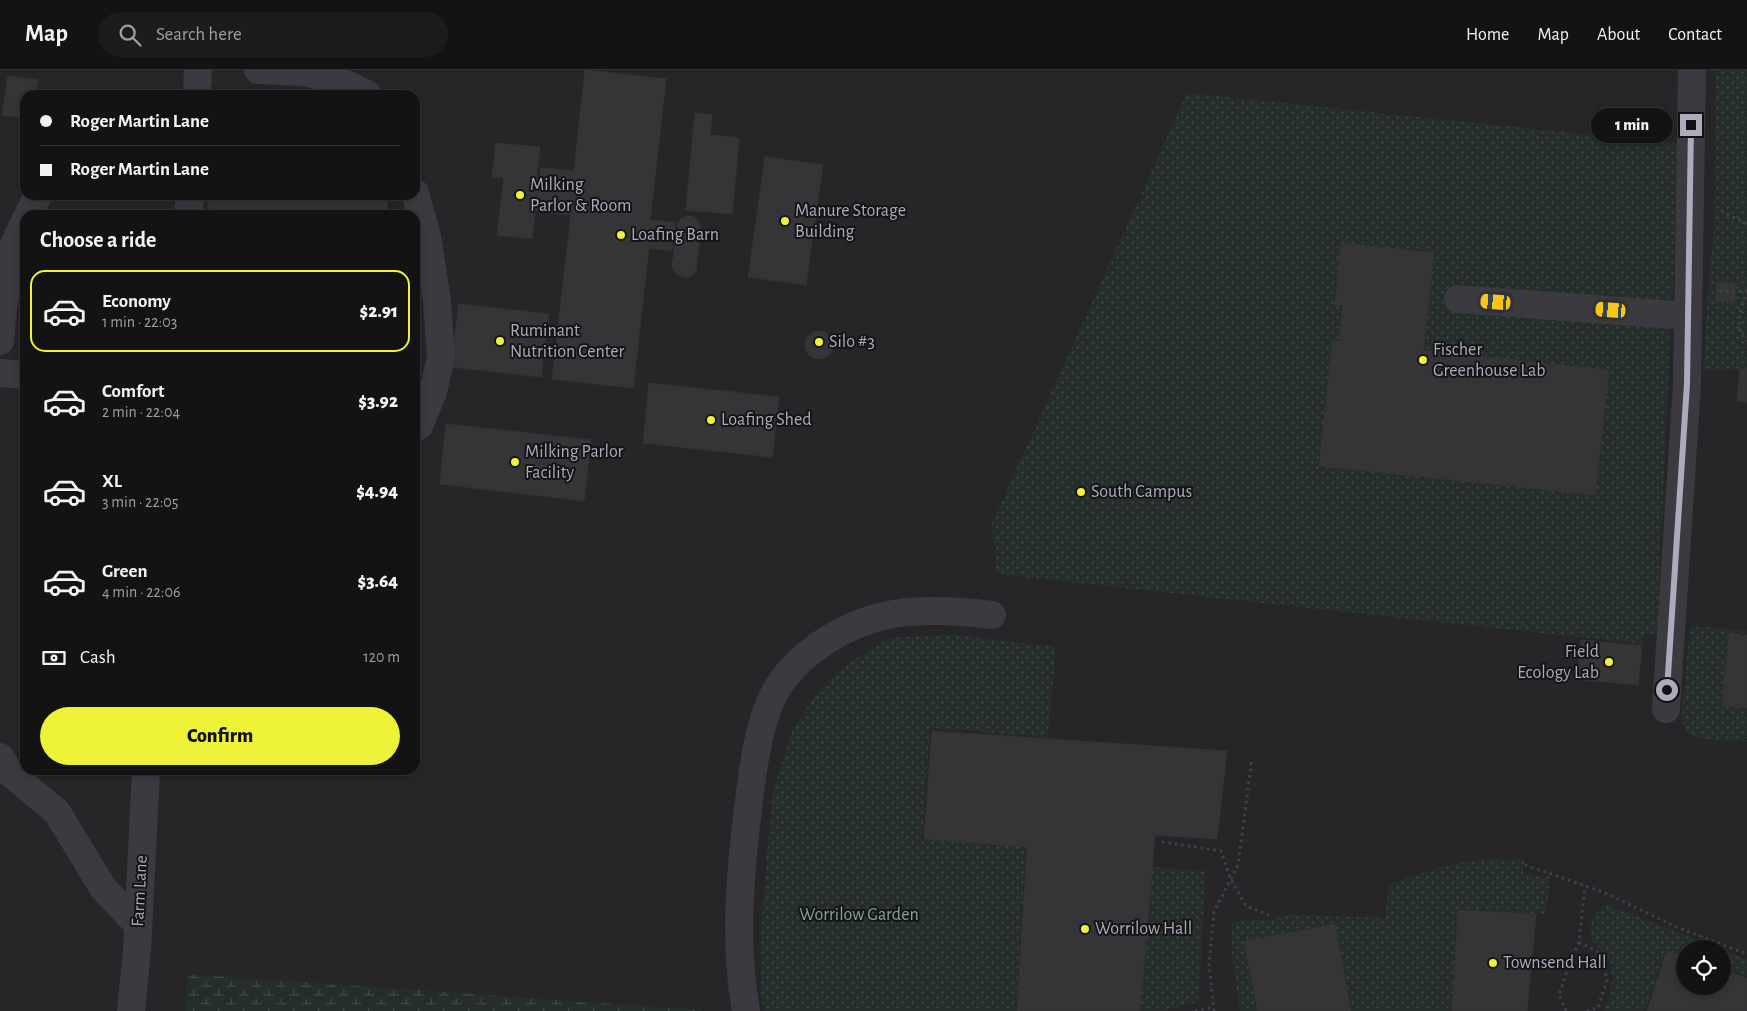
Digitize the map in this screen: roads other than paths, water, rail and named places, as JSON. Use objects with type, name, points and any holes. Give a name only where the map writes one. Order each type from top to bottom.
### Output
[{"type":"street","points":[[197,90],[198,70]]},
{"type":"street","points":[[258,70],[302,72],[336,79],[358,90]]},
{"type":"street","points":[[1666,709],[1687,384],[1692,70]]},
{"type":"street","points":[[420,212],[429,245],[437,301],[441,357],[433,392],[420,424]]},
{"type":"street","points":[[0,341],[2,308],[14,244],[20,231]]},
{"type":"street","points":[[1458,299],[1688,316]]},
{"type":"street","points":[[0,373],[20,375]]},
{"type":"street","points":[[746,1011],[741,982],[739,936],[743,858],[752,772],[768,709],[778,687],[800,659],[821,644],[846,630],[866,622],[893,614],[924,612],[992,615]]},
{"type":"street","points":[[0,757],[10,773],[57,812],[103,888],[138,925]]},
{"type":"street","name":"Farm Lane","points":[[131,1011],[138,925],[146,775]]},
{"type":"place","name":"Milking Parlor & Room","points":[[520,195]]},
{"type":"place","name":"Manure Storage Building","points":[[785,221]]},
{"type":"place","name":"Loafing Barn","points":[[621,235]]},
{"type":"place","name":"Ruminant Nutrition Center","points":[[500,341]]},
{"type":"place","name":"Silo #3","points":[[819,342]]},
{"type":"place","name":"Fischer Greenhouse Lab","points":[[1423,360]]},
{"type":"place","name":"Loafing Shed","points":[[711,420]]},
{"type":"place","name":"Milking Parlor Facility","points":[[515,462]]},
{"type":"place","name":"South Campus","points":[[1081,492]]},
{"type":"place","name":"Field Ecology Lab","points":[[1609,662]]},
{"type":"place","name":"Worrilow Hall","points":[[1085,929]]},
{"type":"place","name":"Townsend Hall","points":[[1493,963]]},
{"type":"park label","name":"Worrilow Garden","points":[[859,915]]}]
